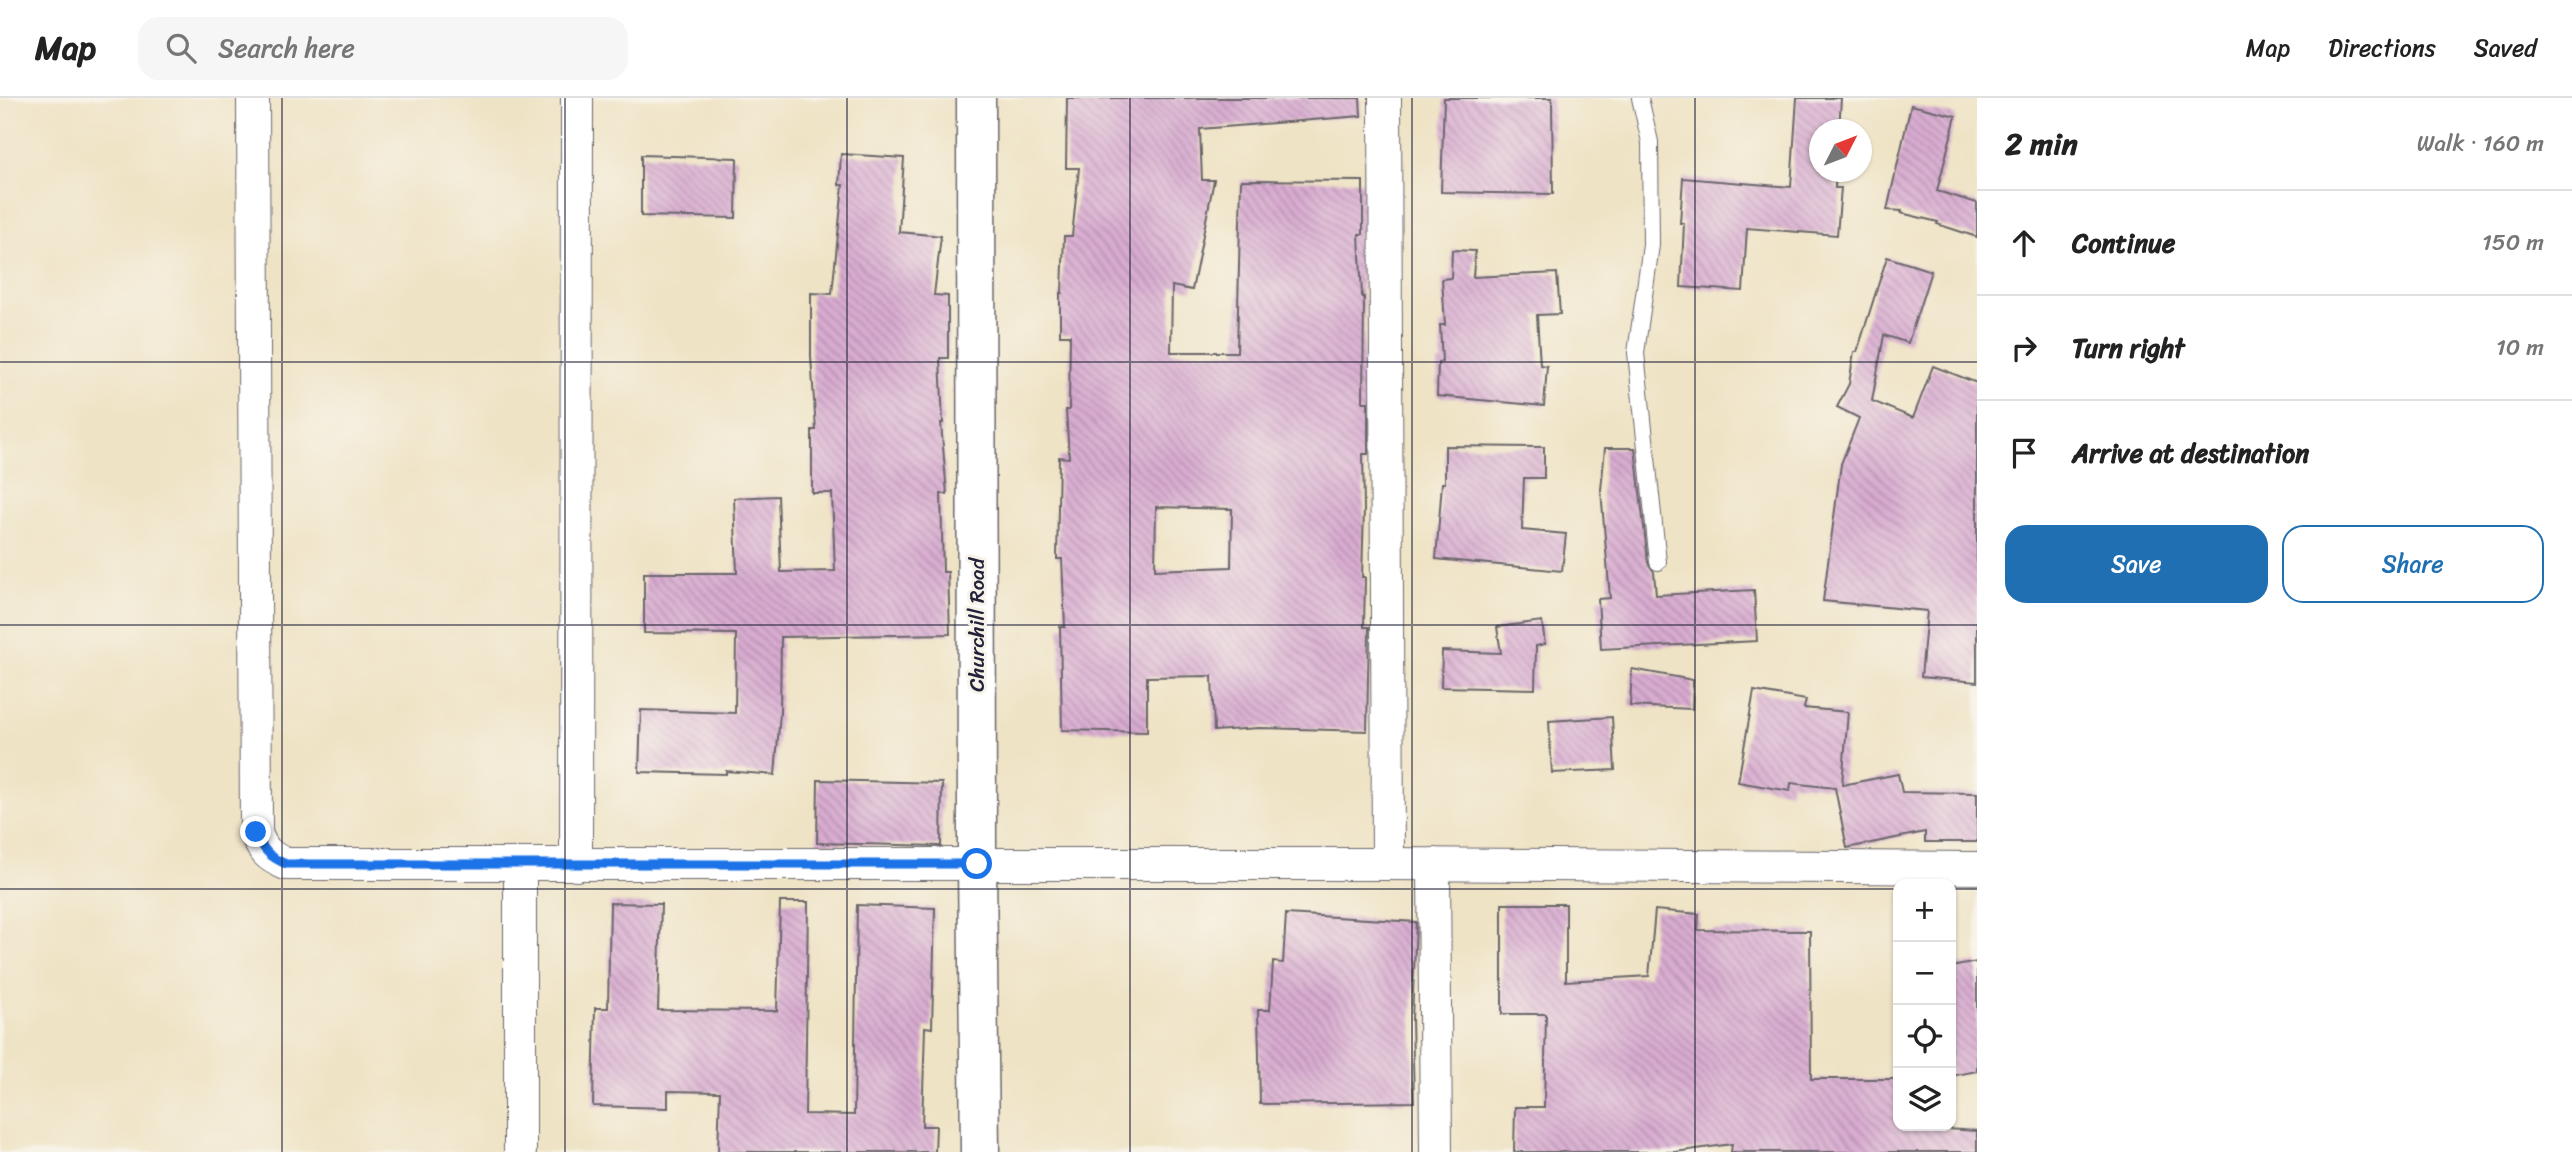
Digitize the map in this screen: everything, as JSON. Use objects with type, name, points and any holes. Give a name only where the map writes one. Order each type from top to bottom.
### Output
[{"type":"street","points":[[253,98],[256,832],[261,846],[271,858],[286,864],[1434,864],[1977,868]]},
{"type":"street","points":[[576,865],[577,98]]},
{"type":"street","name":"Churchill Road","points":[[976,98],[980,1152]]},
{"type":"street","points":[[1385,98],[1388,864]]},
{"type":"street","points":[[1434,864],[1436,1152]]},
{"type":"street","points":[[520,865],[520,1152]]},
{"type":"lane","points":[[1640,98],[1650,142],[1651,245],[1636,353],[1658,562]]},
{"type":"building","points":[[1067,98],[1360,98],[1361,116],[1200,129],[1202,180],[1214,180],[1192,290],[1172,286],[1171,352],[1237,352],[1241,180],[1363,181],[1363,234],[1359,234],[1364,297],[1363,402],[1368,402],[1368,454],[1363,454],[1362,577],[1365,577],[1364,627],[1369,627],[1367,731],[1259,728],[1214,731],[1212,676],[1147,677],[1147,732],[1062,730],[1060,627],[1065,627],[1062,559],[1057,559],[1059,457],[1069,458],[1066,410],[1069,410],[1070,335],[1060,335],[1060,293],[1064,236],[1072,236],[1079,168],[1066,168]],"holes":[[[1156,507],[1232,509],[1231,567],[1155,570]]]},
{"type":"building","points":[[1444,98],[1552,98],[1553,194],[1441,192]]},
{"type":"building","points":[[1797,98],[1841,98],[1840,119],[1809,119],[1809,182],[1835,182],[1835,188],[1841,188],[1837,235],[1747,228],[1743,291],[1681,287],[1684,223],[1680,223],[1683,178],[1791,187]]},
{"type":"building","points":[[1911,105],[1956,116],[1937,191],[1977,203],[1977,237],[1937,224],[1938,222],[1901,213],[1902,211],[1887,210]]},
{"type":"building","points":[[841,154],[904,158],[899,232],[941,236],[934,295],[948,296],[948,358],[940,358],[941,423],[947,494],[941,494],[943,572],[948,572],[950,634],[781,637],[780,713],[775,775],[726,771],[726,774],[639,772],[641,710],[735,713],[736,634],[644,633],[644,573],[737,573],[734,498],[778,496],[781,572],[835,571],[832,493],[812,493],[812,430],[816,430],[811,356],[811,293],[832,294],[843,185],[839,185]]},
{"type":"building","points":[[641,155],[737,158],[736,218],[641,216]]},
{"type":"building","points":[[1452,250],[1475,251],[1473,277],[1557,273],[1560,314],[1537,315],[1540,365],[1547,366],[1544,406],[1437,396],[1438,362],[1442,362],[1440,325],[1445,325],[1442,279],[1451,278]]},
{"type":"building","points":[[1887,257],[1931,271],[1908,343],[1884,335],[1872,401],[1913,418],[1933,366],[1977,383],[1977,682],[1921,677],[1927,611],[1823,601],[1841,464],[1859,418],[1837,407],[1849,384],[1854,352],[1857,352]]},
{"type":"building","points":[[1445,446],[1544,447],[1544,478],[1524,478],[1522,530],[1566,534],[1562,571],[1436,559],[1442,483],[1445,483]]},
{"type":"building","points":[[1605,448],[1635,448],[1648,563],[1654,572],[1656,595],[1754,590],[1757,641],[1601,649],[1598,599],[1610,598],[1601,490]]},
{"type":"building","points":[[1542,621],[1545,644],[1536,646],[1535,689],[1441,687],[1442,651],[1501,653],[1497,627]]},
{"type":"building","points":[[1632,669],[1693,680],[1692,709],[1630,706]]},
{"type":"building","points":[[1754,691],[1806,700],[1804,708],[1848,712],[1842,785],[1898,774],[1902,792],[1977,793],[1977,842],[1925,842],[1925,832],[1847,848],[1835,788],[1791,783],[1790,791],[1738,782]]},
{"type":"building","points":[[1612,717],[1615,770],[1552,773],[1549,721]]},
{"type":"building","points":[[818,780],[942,783],[941,846],[817,843]]},
{"type":"building","points":[[780,902],[808,902],[805,1114],[854,1115],[857,905],[935,908],[932,1028],[925,1027],[922,1126],[936,1126],[935,1152],[718,1152],[720,1092],[668,1091],[668,1108],[593,1106],[595,1008],[608,1008],[610,903],[661,904],[658,1010],[777,1011]]},
{"type":"building","points":[[1502,904],[1566,904],[1566,981],[1649,976],[1655,910],[1699,914],[1698,930],[1810,931],[1811,1079],[1893,1079],[1893,1131],[1977,1131],[1977,1152],[1731,1152],[1732,1144],[1675,1152],[1514,1152],[1515,1107],[1544,1107],[1546,1014],[1502,1014]]},
{"type":"building","points":[[1286,914],[1416,922],[1412,1019],[1414,1102],[1260,1104],[1258,1010],[1270,1010],[1273,962],[1283,963]]},
{"type":"building","points":[[1977,962],[1977,1071],[1956,1075],[1956,1005],[1956,966]]},
{"type":"route","points":[[256,832],[261,846],[271,858],[286,864],[977,864]]}]
